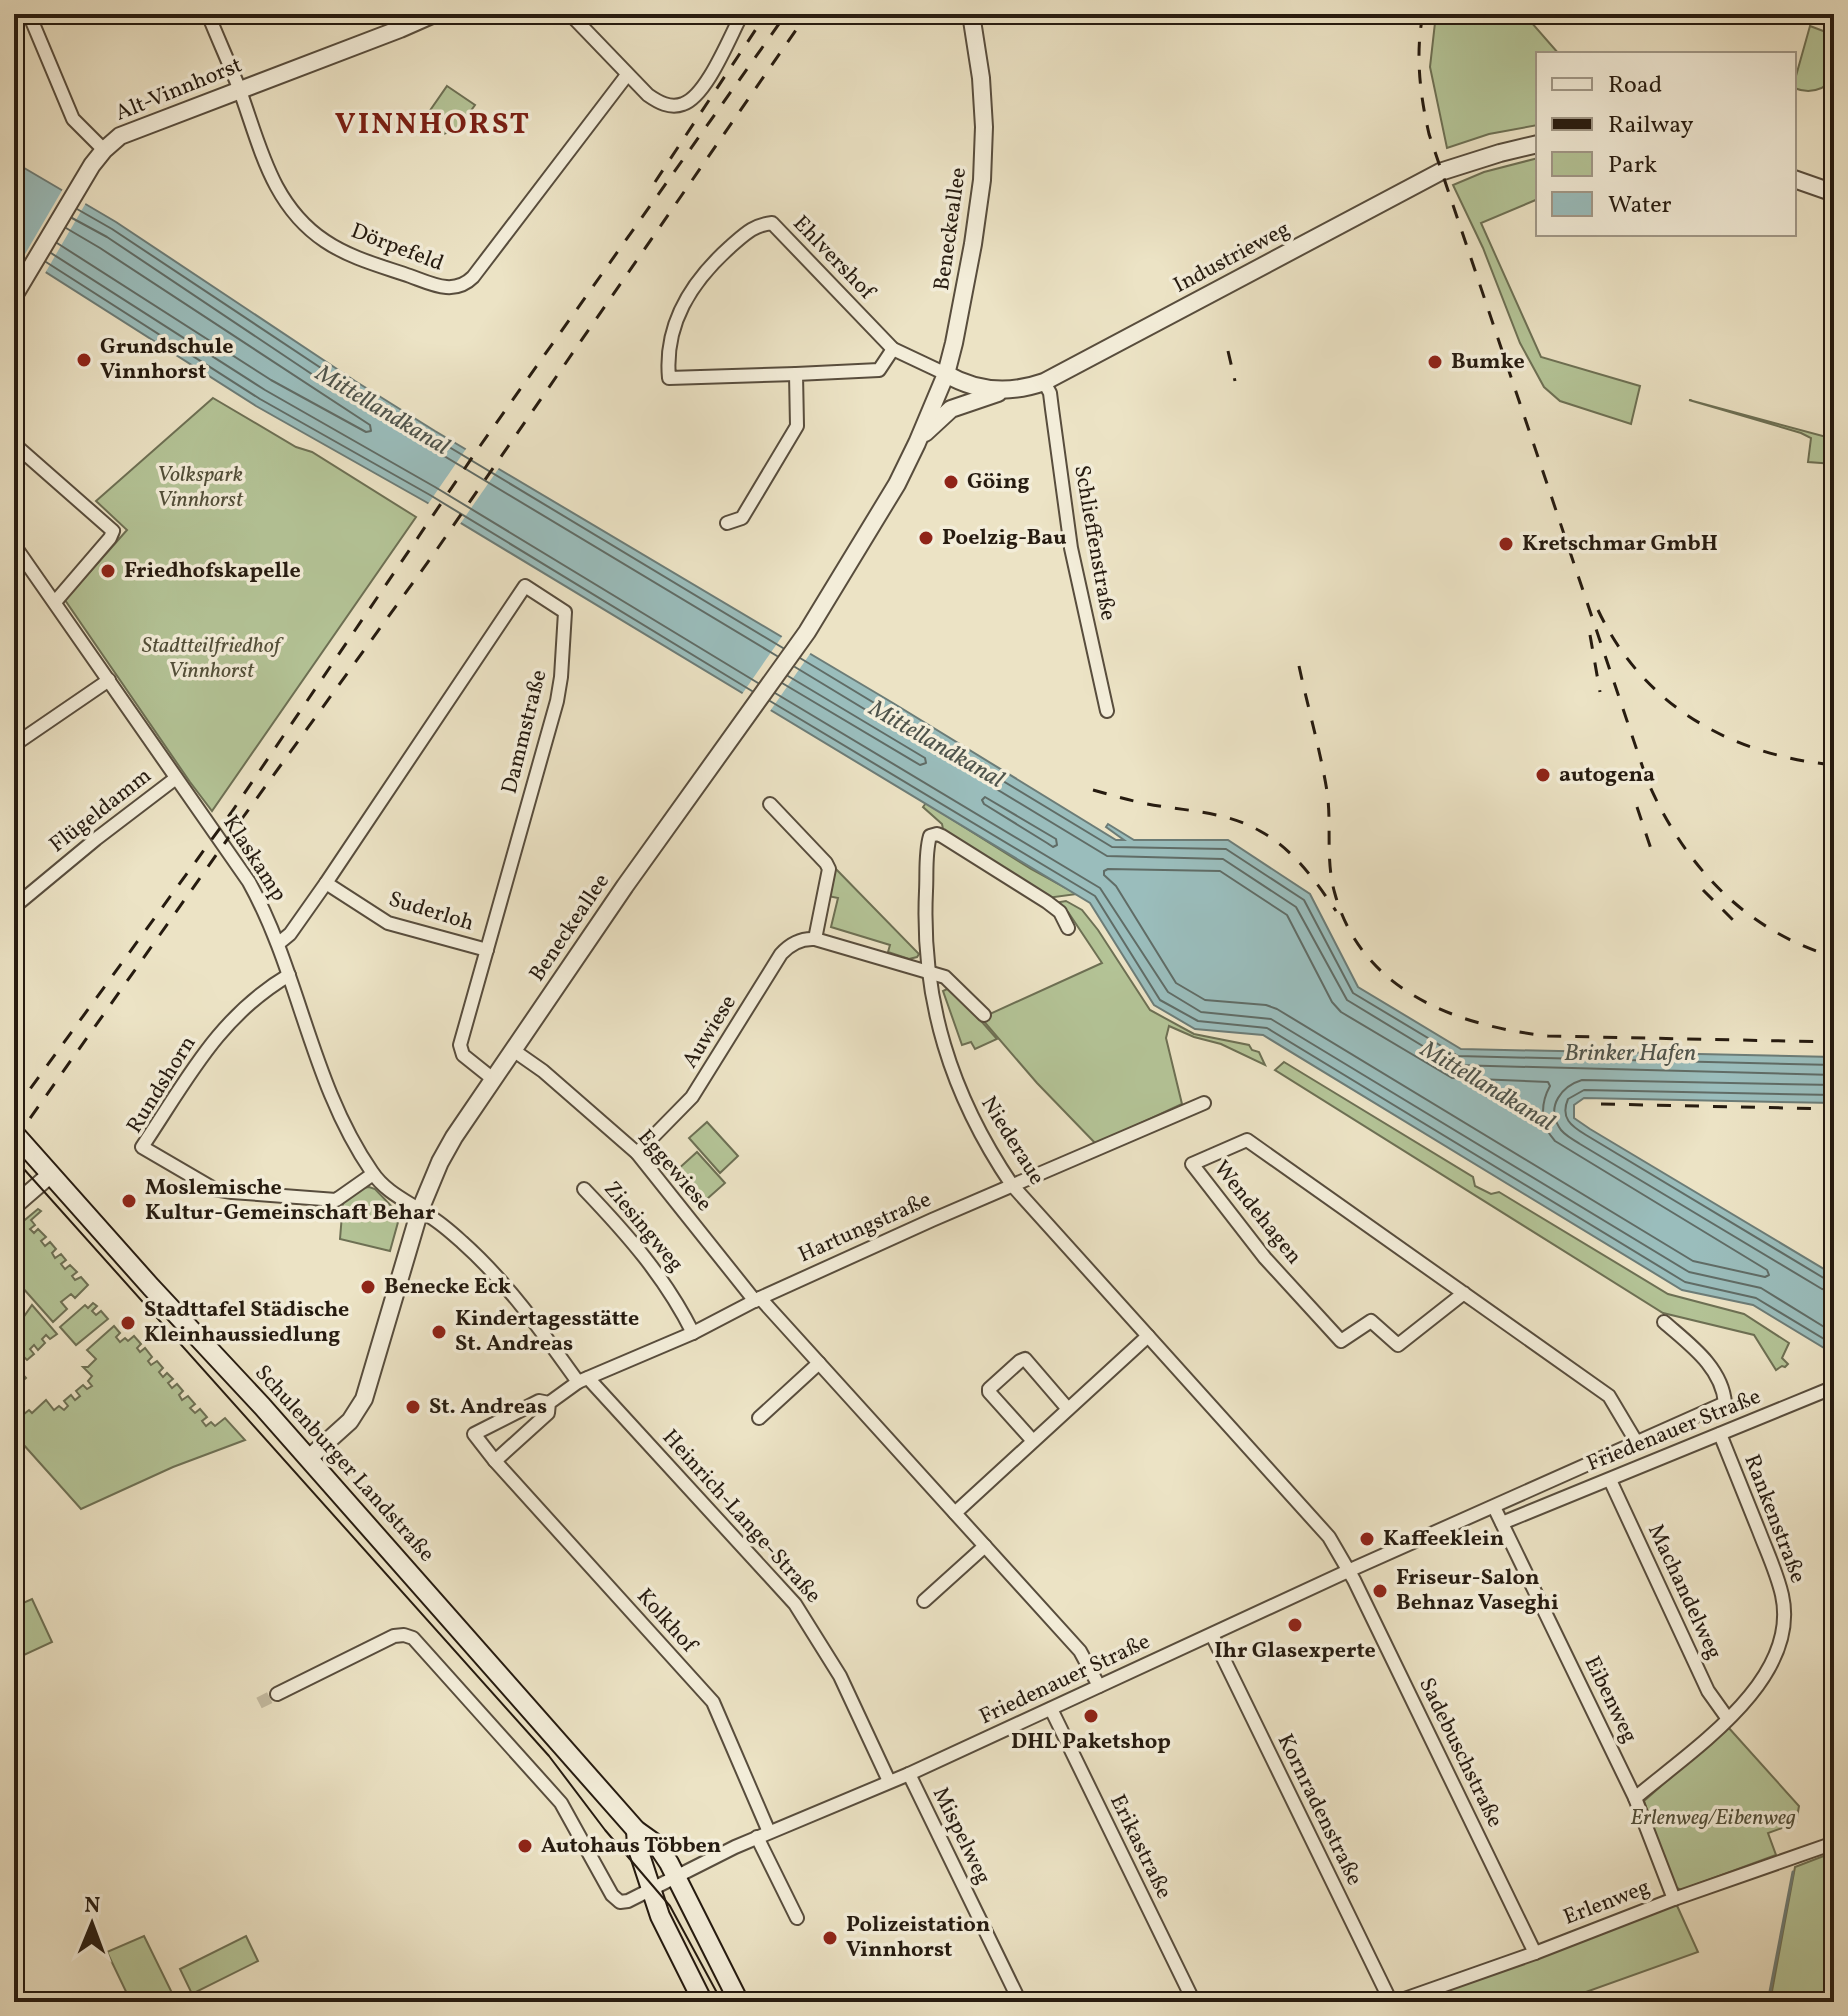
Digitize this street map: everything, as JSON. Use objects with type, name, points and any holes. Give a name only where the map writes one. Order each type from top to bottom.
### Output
[{"type":"main road","name":"Schulenburger Landstraße","points":[[14,1133],[309,1458],[636,1830],[657,1845],[677,1877],[739,2002]]},
{"type":"main road","name":"Schulenburger Landstraße","points":[[636,1830],[637,1846],[666,1930],[703,2002]]},
{"type":"street","points":[[29,14],[73,119],[104,150]]},
{"type":"street","name":"Dörpefeld","points":[[208,14],[271,179],[292,211],[308,228],[343,251],[441,287],[451,288],[467,283],[473,277],[627,75]]},
{"type":"street","name":"Alt-Vinnhorst","points":[[14,296],[82,183],[104,150],[120,136],[434,14]]},
{"type":"street","points":[[570,14],[627,75],[660,103],[684,104],[704,86],[742,14]]},
{"type":"street","name":"Beneckeallee","points":[[309,1458],[350,1421],[364,1399],[420,1210],[454,1137],[808,631],[897,484],[917,443],[946,374],[963,300],[982,180],[984,127],[981,78],[971,14]]},
{"type":"street","name":"Industrieweg","points":[[946,374],[975,387],[1010,390],[1044,382],[1440,172],[1536,144]]},
{"type":"street","points":[[1796,180],[1834,193]]},
{"type":"street","name":"Ehlvershof","points":[[893,349],[879,370],[796,374],[669,378],[667,357],[671,333],[685,299],[702,276],[757,224],[772,223],[893,349],[946,374]]},
{"type":"street","points":[[727,523],[742,518],[797,426],[796,374]]},
{"type":"street","name":"Schlieffenstraße","points":[[1044,382],[1050,393],[1071,548],[1107,711]]},
{"type":"street","name":"Beneckeallee","points":[[917,443],[951,409],[1010,390]]},
{"type":"street","points":[[14,444],[113,531],[55,602]]},
{"type":"street","name":"Klaskamp","points":[[14,545],[18,561],[55,602],[249,882],[279,943],[330,1093],[344,1125],[373,1174],[394,1195],[420,1210]]},
{"type":"street","name":"Dammstraße","points":[[279,943],[290,934],[326,883],[525,586],[565,612],[561,677],[460,1045],[463,1055],[493,1079]]},
{"type":"street","points":[[14,745],[109,680]]},
{"type":"street","name":"Flügeldamm","points":[[15,903],[176,778]]},
{"type":"street","points":[[770,804],[829,869],[815,939],[945,977],[984,1015]]},
{"type":"street","name":"Niederaue","points":[[1068,928],[1060,912],[1047,902],[942,836],[933,834],[928,840],[925,921],[928,972],[939,1026],[960,1093],[976,1126],[1012,1185],[1329,1537],[1348,1571]]},
{"type":"street","name":"Suderloh","points":[[326,883],[388,923],[487,950]]},
{"type":"street","name":"Auwiese","points":[[637,1153],[692,1097],[781,954],[789,945],[815,939]]},
{"type":"street","name":"Rundshorn","points":[[289,975],[263,990],[221,1030],[142,1147],[214,1189],[232,1192],[336,1200],[373,1174]]},
{"type":"street","name":"Eggewiese","points":[[513,1050],[543,1071],[637,1153],[758,1299],[1080,1651],[1099,1686]]},
{"type":"street","name":"Hartungstraße","points":[[548,1408],[539,1401],[474,1434],[495,1461],[548,1408],[583,1380],[693,1333],[758,1299],[1012,1185],[1204,1103]]},
{"type":"street","name":"Wendehagen","points":[[1464,1293],[1398,1345],[1371,1321],[1341,1341],[1265,1258],[1192,1164],[1247,1140],[1464,1293],[1609,1396],[1637,1443]]},
{"type":"street","points":[[14,1206],[51,1174]]},
{"type":"street","name":"Ziesingweg","points":[[584,1189],[657,1270],[693,1333]]},
{"type":"street","name":"Heinrich-Lange-Straße","points":[[420,1210],[463,1243],[494,1273],[583,1380],[795,1604],[840,1676],[889,1781]]},
{"type":"street","name":"Friedenauer Straße","points":[[653,1891],[763,1834],[909,1774],[1348,1571],[1725,1403],[1724,1393],[1706,1359],[1664,1322]]},
{"type":"street","points":[[955,1513],[1148,1336]]},
{"type":"street","points":[[1033,1441],[989,1389],[1025,1359],[1068,1409]]},
{"type":"street","points":[[759,1418],[819,1363]]},
{"type":"street","name":"Friedenauer Straße","points":[[1502,1523],[1827,1390],[1834,1390]]},
{"type":"street","name":"Rankenstraße","points":[[1635,1798],[1728,1719],[1758,1688],[1773,1664],[1781,1639],[1784,1615],[1782,1596],[1720,1434]]},
{"type":"street","name":"Kolkhof","points":[[495,1461],[713,1702],[797,1918]]},
{"type":"street","name":"Machandelweg","points":[[1610,1480],[1708,1691],[1728,1719]]},
{"type":"street","points":[[1494,1507],[1502,1523]]},
{"type":"street","name":"Eibenweg","points":[[1502,1523],[1635,1798],[1674,1899]]},
{"type":"street","points":[[924,1601],[985,1546]]},
{"type":"street","name":"Sadebuschstraße","points":[[1348,1571],[1535,1953]]},
{"type":"street","name":"Kornradenstraße","points":[[1212,1635],[1393,2002]]},
{"type":"street","points":[[277,1694],[394,1636],[413,1638],[561,1803],[612,1895],[620,1902],[653,1891]]},
{"type":"street","name":"Erikastraße","points":[[1051,1709],[1194,2002]]},
{"type":"street","name":"Mispelweg","points":[[909,1774],[1020,2002]]},
{"type":"street","name":"Erlenweg","points":[[1393,2002],[1834,1843]]},
{"type":"green space","points":[[1436,14],[1524,14],[1557,52],[1536,52],[1536,125],[1489,134],[1447,148],[1430,67]]},
{"type":"green space","points":[[1810,26],[1834,35],[1834,79],[1825,86],[1805,91],[1796,89],[1796,76]]},
{"type":"green space","points":[[447,86],[475,105],[457,130],[440,135],[422,122]]},
{"type":"green space","points":[[1536,159],[1536,200],[1481,223],[1541,357],[1640,386],[1631,424],[1560,401],[1544,387],[1520,343],[1483,248],[1453,185],[1484,172]]},
{"type":"green space","name":"Stadtteilfriedhof Vinnhorst","points":[[213,398],[296,447],[312,452],[416,517],[212,811],[65,600],[127,530],[96,501]]},
{"type":"green space","points":[[1689,400],[1834,439],[1834,464],[1808,462],[1811,438],[1801,433]]},
{"type":"green space","points":[[926,803],[1077,894],[1047,898],[944,834],[942,824],[923,807]]},
{"type":"green space","points":[[833,866],[919,954],[917,957],[909,959],[888,952],[890,945],[831,927],[838,898],[828,896]]},
{"type":"green space","points":[[1066,901],[1082,910],[1098,930],[1150,1010],[1194,1034],[1249,1045],[1259,1052],[1265,1065],[1221,1044],[1169,1026],[1166,1038],[1182,1104],[1096,1144],[1037,1083],[981,1018],[1102,963],[1068,912],[1054,903]]},
{"type":"green space","points":[[951,987],[997,1039],[975,1049],[971,1042],[962,1045],[943,991]]},
{"type":"green space","points":[[1284,1062],[1473,1177],[1475,1186],[1491,1194],[1499,1192],[1668,1294],[1744,1314],[1789,1343],[1782,1358],[1788,1364],[1776,1370],[1754,1335],[1663,1313],[1275,1070]]},
{"type":"green space","points":[[707,1122],[738,1156],[720,1173],[689,1138]]},
{"type":"green space","points":[[697,1152],[725,1183],[699,1206],[678,1183],[683,1179],[676,1171]]},
{"type":"green space","points":[[369,1187],[375,1189],[400,1215],[390,1251],[340,1239],[343,1202]]},
{"type":"green space","points":[[38,1209],[41,1211],[31,1220],[35,1225],[30,1229],[34,1233],[38,1229],[46,1237],[41,1241],[45,1246],[50,1242],[56,1249],[52,1253],[55,1258],[61,1254],[66,1260],[61,1264],[65,1269],[70,1265],[77,1272],[72,1276],[75,1280],[81,1277],[88,1285],[75,1298],[71,1294],[61,1302],[67,1309],[53,1322],[14,1278],[14,1268],[20,1260],[14,1253],[14,1229]]},
{"type":"green space","points":[[93,1303],[97,1306],[92,1311],[96,1315],[101,1311],[108,1319],[76,1345],[60,1327],[85,1305],[88,1308]]},
{"type":"green space","points":[[32,1305],[57,1334],[50,1339],[46,1335],[42,1339],[45,1343],[38,1350],[34,1345],[30,1349],[34,1354],[27,1360],[23,1356],[18,1360],[22,1365],[18,1369],[26,1378],[14,1389],[14,1331]]},
{"type":"green space","points":[[114,1326],[120,1333],[116,1337],[120,1342],[134,1336],[141,1344],[137,1348],[140,1352],[145,1348],[152,1357],[148,1361],[151,1365],[157,1361],[163,1368],[159,1372],[163,1377],[167,1373],[173,1379],[168,1383],[172,1388],[177,1384],[183,1391],[179,1395],[182,1400],[188,1396],[195,1404],[190,1408],[195,1413],[200,1409],[207,1417],[202,1421],[206,1426],[211,1422],[215,1426],[225,1418],[245,1440],[173,1467],[81,1509],[14,1434],[14,1403],[19,1399],[24,1405],[20,1409],[24,1414],[29,1410],[32,1413],[46,1400],[54,1410],[59,1406],[64,1410],[68,1406],[64,1401],[71,1395],[75,1400],[80,1396],[76,1391],[83,1385],[87,1389],[92,1386],[88,1381],[92,1376],[83,1367],[88,1367],[96,1359],[87,1350]]},
{"type":"green space","points":[[32,1599],[52,1642],[24,1655],[14,1635],[14,1607]]},
{"type":"green space","name":"Erlenweg/Eibenweg","points":[[1728,1727],[1799,1806],[1796,1823],[1768,1833],[1776,1855],[1681,1890],[1674,1886],[1644,1801]]},
{"type":"green space","points":[[1834,1852],[1834,2002],[1770,2002],[1795,1867]]},
{"type":"green space","points":[[1674,1899],[1698,1952],[1558,2002],[1387,2002]]},
{"type":"green space","points":[[144,1936],[174,1997],[164,2002],[131,2002],[107,1952]]},
{"type":"green space","points":[[246,1936],[258,1961],[192,1994],[180,1969]]},
{"type":"water","points":[[14,162],[116,222],[435,431],[893,703],[1116,840],[1124,840],[1106,827],[1108,824],[1134,840],[1228,840],[1310,894],[1358,987],[1461,1049],[1834,1057],[1834,1103],[1584,1098],[1574,1105],[1574,1118],[1834,1275],[1834,1354],[1753,1305],[1682,1290],[1263,1035],[1195,1029],[1154,1005],[1090,903],[426,502],[256,406],[14,252]]},
{"type":"pier","points":[[64,187],[87,201],[44,275],[21,261]]},
{"type":"pier","points":[[468,446],[501,465],[458,527],[426,507]]},
{"type":"pier","points":[[783,635],[812,651],[768,714],[740,697]]},
{"type":"waterway","points":[[1768,2002],[1793,1872]]},
{"type":"tunnel","points":[[259,1703],[277,1694]]},
{"type":"tram line","points":[[14,1158],[549,1756],[605,1830],[670,1906],[722,2002]]},
{"type":"railway","points":[[655,182],[766,14]]},
{"type":"railway","points":[[14,1111],[231,813],[480,446],[786,14]]},
{"type":"railway","points":[[14,1141],[433,555],[807,14]]},
{"type":"railway","points":[[1423,14],[1419,44],[1420,74],[1429,134],[1647,780],[1679,840],[1721,890],[1745,912],[1772,930],[1834,957]]},
{"type":"railway","points":[[1228,351],[1235,381]]},
{"type":"railway","points":[[1598,610],[1617,644],[1639,673],[1665,699],[1694,720],[1760,750],[1834,765]]},
{"type":"railway","points":[[1590,635],[1600,692]]},
{"type":"railway","points":[[1299,666],[1327,791],[1330,868],[1335,894],[1348,928],[1367,956],[1391,979],[1418,998],[1448,1013],[1481,1023],[1548,1036],[1834,1042]]},
{"type":"railway","points":[[1093,790],[1247,824],[1272,838],[1293,856],[1336,911]]},
{"type":"railway","points":[[1637,807],[1654,858]]},
{"type":"railway","points":[[1703,890],[1737,924]]},
{"type":"railway","points":[[1601,1104],[1834,1109]]},
{"type":"place","name":"Grundschule Vinnhorst","points":[[84,360]]},
{"type":"place","name":"Bumke","points":[[1435,362]]},
{"type":"place","name":"Göing","points":[[951,482]]},
{"type":"place","name":"Poelzig-Bau","points":[[926,538]]},
{"type":"place","name":"Kretschmar GmbH","points":[[1506,544]]},
{"type":"place","name":"Friedhofskapelle","points":[[108,571]]},
{"type":"place","name":"autogena","points":[[1543,775]]},
{"type":"place","name":"Moslemische Kultur-Gemeinschaft Behar","points":[[129,1201]]},
{"type":"place","name":"Benecke Eck","points":[[368,1287]]},
{"type":"place","name":"Stadttafel Städische Kleinhaussiedlung","points":[[128,1323]]},
{"type":"place","name":"Kindertagesstätte St. Andreas","points":[[439,1332]]},
{"type":"place","name":"St. Andreas","points":[[413,1407]]},
{"type":"place","name":"Kaffeeklein","points":[[1367,1539]]},
{"type":"place","name":"Friseur-Salon Behnaz Vaseghi","points":[[1380,1591]]},
{"type":"place","name":"Ihr Glasexperte","points":[[1295,1625]]},
{"type":"place","name":"DHL Paketshop","points":[[1091,1716]]},
{"type":"place","name":"Autohaus Többen","points":[[525,1846]]},
{"type":"place","name":"Polizeistation Vinnhorst","points":[[830,1938]]},
{"type":"district","name":"VINNHORST","points":[[433,125]]},
{"type":"water label","name":"Mittellandkanal","points":[[382,411]]},
{"type":"water label","name":"Mittellandkanal","points":[[936,745]]},
{"type":"water label","name":"Brinker Hafen","points":[[1630,1054]]},
{"type":"water label","name":"Mittellandkanal","points":[[1487,1087]]},
{"type":"park label","name":"Volkspark Vinnhorst","points":[[200,488]]}]
